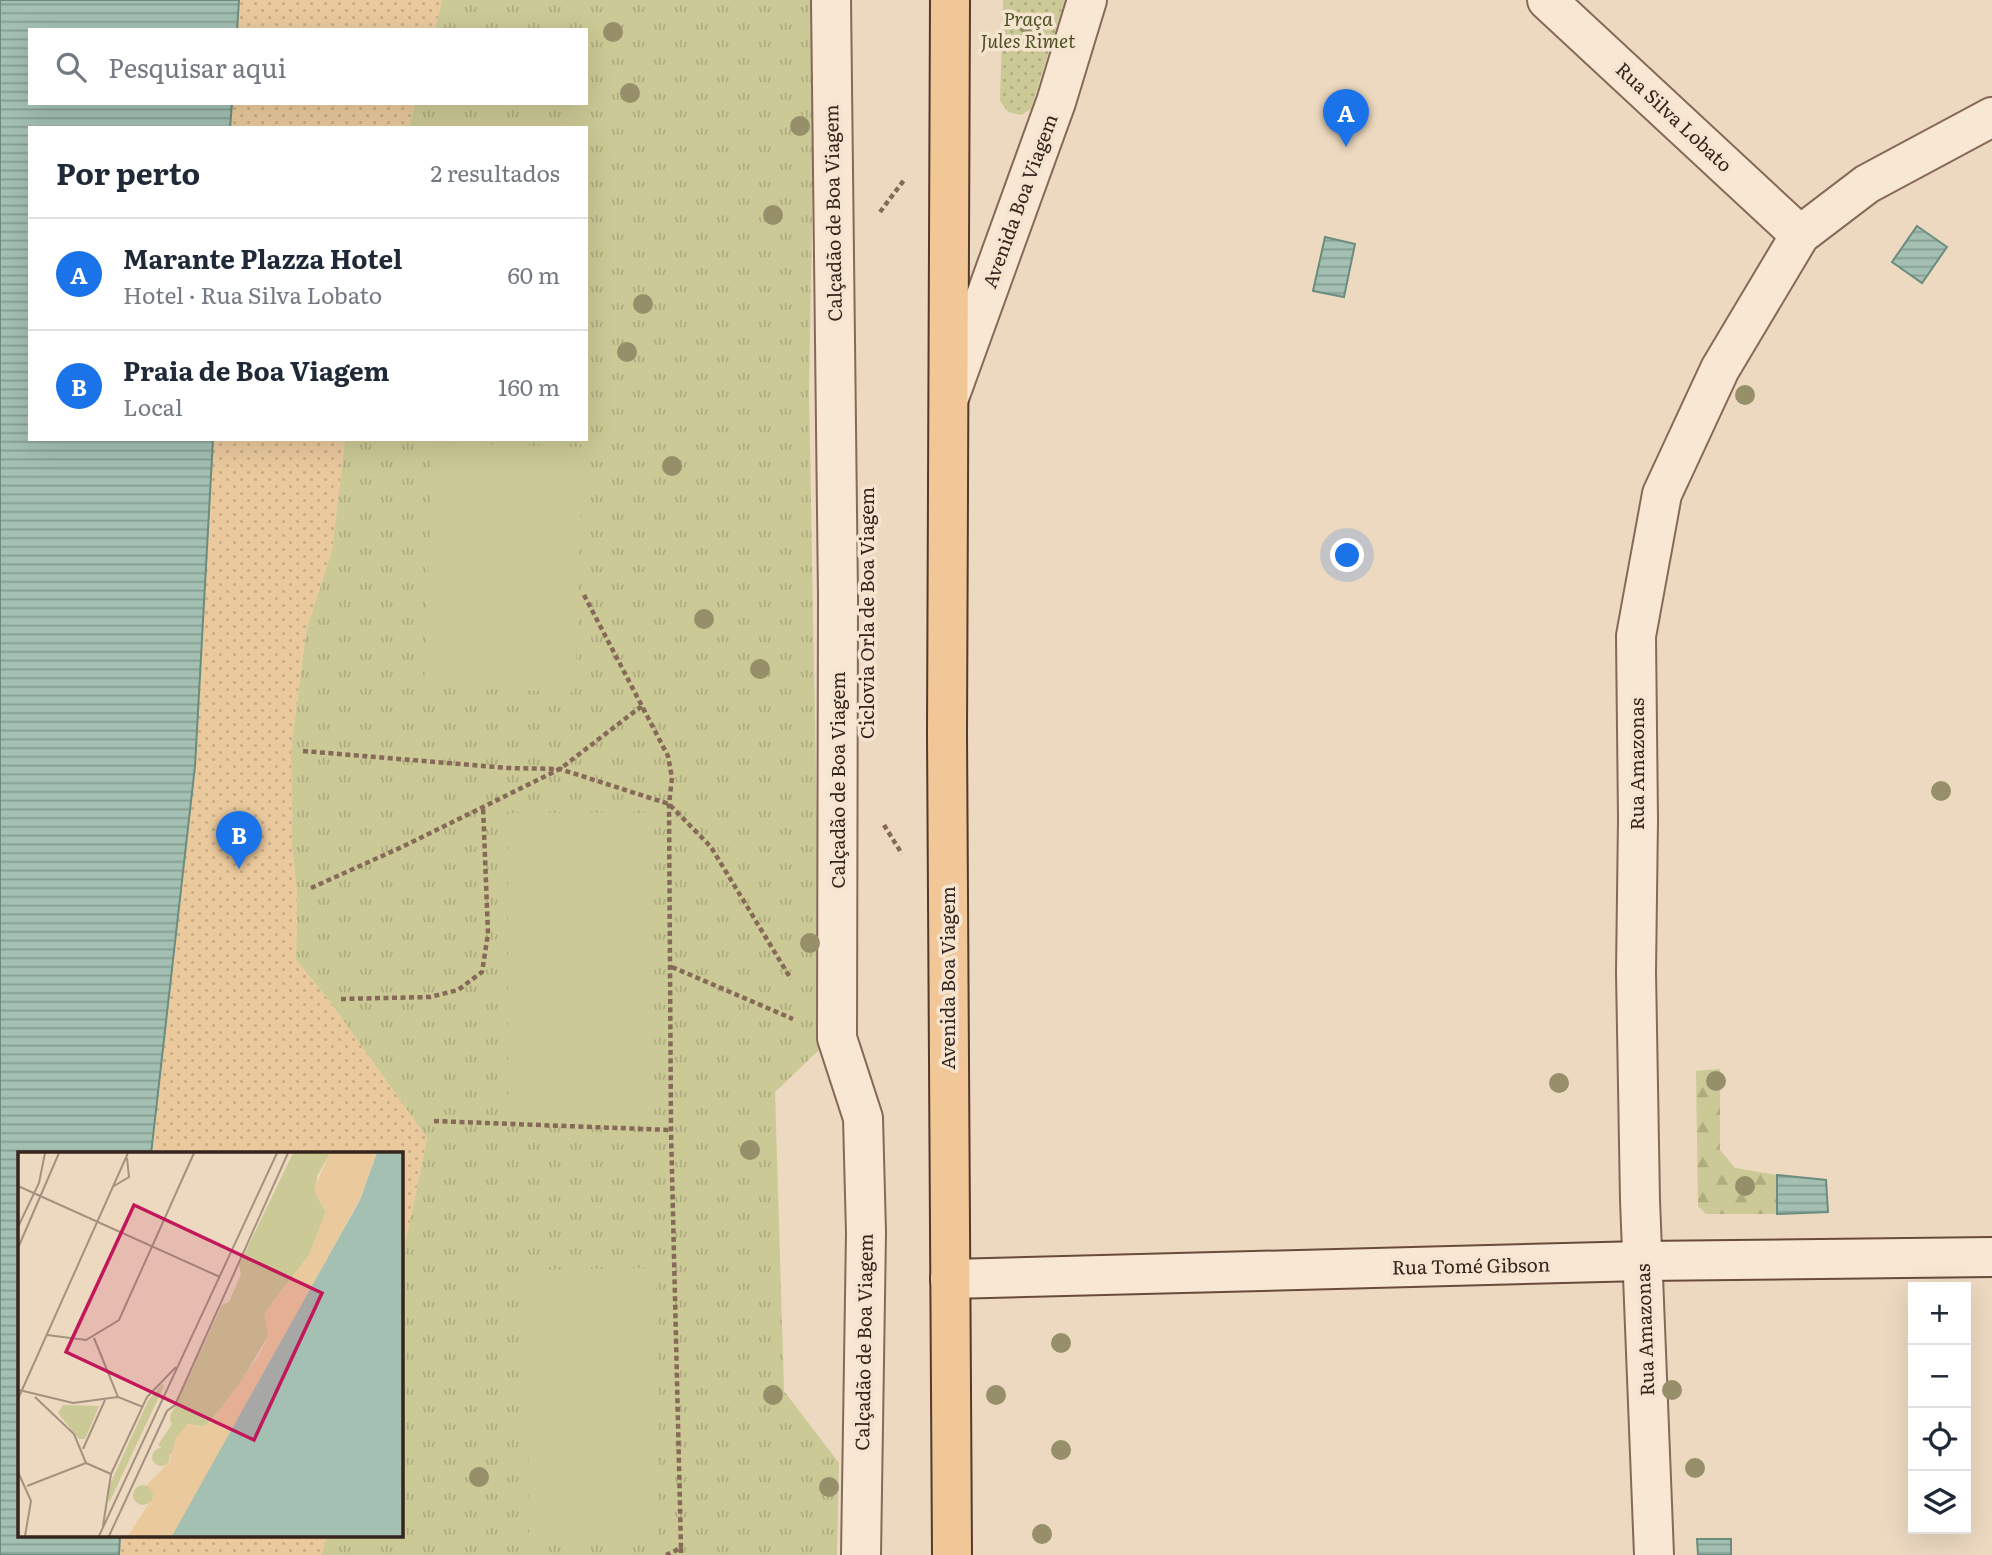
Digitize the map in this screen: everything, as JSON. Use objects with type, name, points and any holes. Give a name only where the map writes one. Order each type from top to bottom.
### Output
[{"type":"main road","name":"Avenida Boa Viagem","points":[[950,0],[950,335],[947,401],[952,1555]]},
{"type":"street","name":"Calçadão de Boa Viagem","points":[[831,0],[838,597],[837,1038],[863,1118],[866,1233],[861,1555]]},
{"type":"street","name":"Avenida Boa Viagem","points":[[947,401],[1056,102],[1087,0]]},
{"type":"street","name":"Rua Silva Lobato","points":[[1548,0],[1800,235]]},
{"type":"street","name":"Rua Amazonas","points":[[1654,1555],[1642,1261],[1636,972],[1636,636],[1662,494],[1720,369],[1800,235],[1867,184],[1992,117]]},
{"type":"street","name":"Rua Tomé Gibson","points":[[950,1279],[1642,1261],[1992,1256]]},
{"type":"path","points":[[879,213],[907,176]]},
{"type":"path","points":[[584,595],[668,756],[672,778],[669,804],[671,1130],[681,1555]]},
{"type":"path","points":[[311,888],[402,847],[560,769],[643,705]]},
{"type":"path","points":[[303,751],[508,768],[560,769],[669,804],[711,847],[792,980]]},
{"type":"path","points":[[341,999],[430,997],[458,990],[482,972],[488,934],[483,806]]},
{"type":"path","points":[[882,821],[906,860]]},
{"type":"path","points":[[672,967],[837,1038]]},
{"type":"path","points":[[434,1121],[671,1130]]},
{"type":"path","points":[[666,1555],[681,1548]]},
{"type":"green space","points":[[442,0],[816,0],[809,392],[821,1048],[775,1092],[784,1391],[839,1463],[837,1555],[321,1555],[326,1538],[402,1538],[402,1253],[427,1138],[330,1002],[296,960],[297,892],[292,846],[291,750],[306,631],[332,550],[345,441],[588,441],[588,126],[409,126],[415,105],[588,105],[588,28],[435,28]]},
{"type":"green space","name":"Praça Jules Rimet","points":[[1003,0],[1065,0],[1031,109],[1021,115],[1008,112],[1000,101]]},
{"type":"green space","points":[[433,443],[583,447],[575,692],[424,687]]},
{"type":"green space","points":[[508,813],[652,813],[651,1116],[508,1117]]},
{"type":"green space","points":[[1720,1069],[1720,1150],[1735,1168],[1777,1175],[1777,1214],[1706,1214],[1698,1206],[1696,1071]]},
{"type":"green space","points":[[656,1268],[658,1536],[529,1537],[527,1270]]},
{"type":"sand","points":[[239,0],[442,0],[435,28],[237,28]]},
{"type":"sand","points":[[232,105],[415,105],[409,126],[230,126]]},
{"type":"sand","points":[[213,441],[345,441],[332,550],[306,631],[291,750],[292,846],[297,892],[296,960],[330,1002],[427,1138],[402,1253],[402,1152],[151,1152],[195,766]]},
{"type":"sand","points":[[120,1538],[326,1538],[321,1555],[119,1555]]},
{"type":"shaded area","points":[[0,0],[239,0],[237,28],[28,28],[28,105],[232,105],[230,126],[28,126],[28,441],[213,441],[195,766],[151,1152],[18,1152],[18,1538],[120,1538],[119,1555],[0,1555]]},
{"type":"shaded area","points":[[1917,226],[1947,247],[1922,283],[1892,262]]},
{"type":"shaded area","points":[[1325,237],[1355,244],[1344,297],[1313,291]]},
{"type":"shaded area","points":[[1777,1175],[1826,1180],[1828,1212],[1777,1214]]},
{"type":"shaded area","points":[[1697,1539],[1731,1539],[1731,1555],[1698,1555]]},
{"type":"place","name":"Marante Plazza Hotel","points":[[1346,147]]},
{"type":"place","name":"Praia de Boa Viagem","points":[[239,869]]}]
